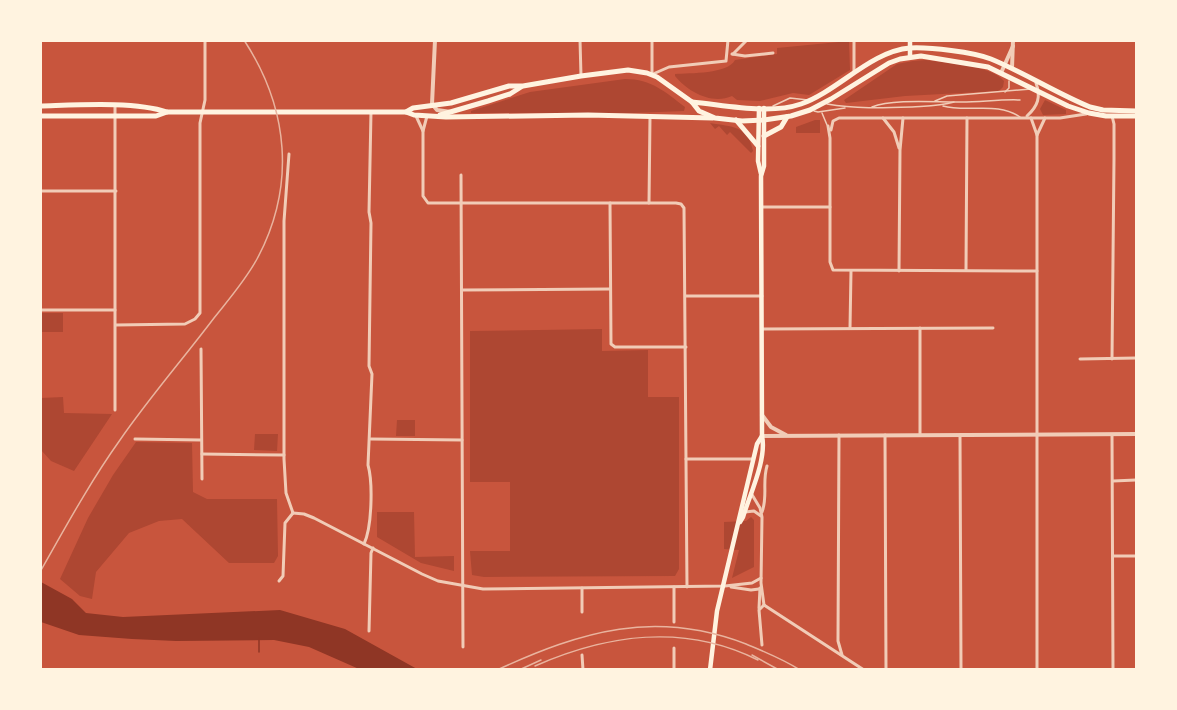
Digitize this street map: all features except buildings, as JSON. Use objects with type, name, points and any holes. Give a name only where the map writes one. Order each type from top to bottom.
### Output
[{"type":"highway","points":[[692,102],[764,108],[788,107],[810,100],[887,54],[910,48],[928,48],[989,58],[1097,109],[1137,111]]},
{"type":"highway","points":[[40,106],[144,107],[167,112],[406,112],[438,116],[650,116],[762,120],[787,117],[810,110],[889,63],[910,57],[932,57],[976,63],[1089,113],[1137,116]]},
{"type":"highway","points":[[406,112],[413,108],[433,106],[509,86],[523,86],[628,70],[652,75],[663,81],[692,102],[699,111],[715,118]]},
{"type":"highway","points":[[438,116],[510,94],[523,86]]},
{"type":"highway","points":[[40,116],[156,116],[167,112]]},
{"type":"highway","points":[[764,136],[781,127],[787,117]]},
{"type":"highway","points":[[736,120],[758,146]]},
{"type":"main road","points":[[910,40],[910,57]]},
{"type":"main road","points":[[710,669],[717,611],[740,522],[764,446],[762,436],[761,176],[758,146],[764,108]]},
{"type":"main road","points":[[761,176],[764,166],[762,120]]},
{"type":"main road","points":[[740,522],[740,513],[753,459],[762,436]]},
{"type":"street","points":[[116,325],[185,324],[195,319],[200,313],[200,123],[205,102],[205,40]]},
{"type":"street","points":[[435,40],[433,106],[439,110],[452,112]]},
{"type":"street","points":[[580,40],[581,76]]},
{"type":"street","points":[[652,40],[652,75]]},
{"type":"street","points":[[727,57],[728,40]]},
{"type":"street","points":[[652,75],[664,68],[724,62],[747,40]]},
{"type":"street","points":[[854,40],[854,74]]},
{"type":"street","points":[[1012,69],[1013,40]]},
{"type":"street","points":[[1004,74],[1004,65],[1013,46]]},
{"type":"street","points":[[732,54],[745,56],[773,53]]},
{"type":"street","points":[[1026,118],[1036,106],[1037,89],[1034,80]]},
{"type":"street","points":[[115,106],[115,410]]},
{"type":"street","points":[[364,544],[370,527],[371,112]]},
{"type":"street","points":[[1037,271],[836,271],[831,268],[830,135],[832,124],[837,118],[1026,118],[1065,117],[1089,113]]},
{"type":"street","points":[[416,115],[423,131]]},
{"type":"street","points":[[427,115],[423,131],[424,200],[432,204],[649,203],[681,204],[684,208],[686,214],[687,587]]},
{"type":"street","points":[[649,203],[650,116]]},
{"type":"street","points":[[1112,116],[1115,247],[1112,358]]},
{"type":"street","points":[[1031,117],[1036,135],[1037,669]]},
{"type":"street","points":[[1036,135],[1045,117]]},
{"type":"street","points":[[884,118],[894,132],[900,150]]},
{"type":"street","points":[[899,271],[900,150],[903,118]]},
{"type":"street","points":[[966,270],[967,118]]},
{"type":"street","points":[[828,126],[830,135]]},
{"type":"street","points":[[289,154],[284,221],[284,455],[286,493],[293,513]]},
{"type":"street","points":[[461,175],[463,647]]},
{"type":"street","points":[[40,191],[116,191]]},
{"type":"street","points":[[610,203],[611,344],[615,346],[686,346]]},
{"type":"street","points":[[761,207],[830,207]]},
{"type":"street","points":[[850,271],[850,328]]},
{"type":"street","points":[[461,290],[610,289]]},
{"type":"street","points":[[686,296],[762,296]]},
{"type":"street","points":[[40,310],[115,310]]},
{"type":"street","points":[[920,328],[920,435]]},
{"type":"street","points":[[762,329],[993,328]]},
{"type":"street","points":[[201,349],[202,479]]},
{"type":"street","points":[[1080,359],[1137,358]]},
{"type":"street","points":[[762,414],[771,427],[787,435]]},
{"type":"street","points":[[762,436],[1137,434]]},
{"type":"street","points":[[839,435],[838,641],[842,655]]},
{"type":"street","points":[[885,435],[886,669]]},
{"type":"street","points":[[960,435],[961,669]]},
{"type":"street","points":[[1112,435],[1113,669]]},
{"type":"street","points":[[135,439],[201,440]]},
{"type":"street","points":[[370,440],[462,440]]},
{"type":"street","points":[[201,454],[284,455]]},
{"type":"street","points":[[686,459],[753,459]]},
{"type":"street","points":[[767,466],[764,477],[765,505],[762,517],[761,578],[765,605],[864,669]]},
{"type":"street","points":[[1113,480],[1137,480]]},
{"type":"street","points":[[751,492],[762,517]]},
{"type":"street","points":[[745,512],[754,511],[762,517]]},
{"type":"street","points":[[293,513],[314,518],[422,574],[462,586],[483,589],[725,586],[751,583],[761,578]]},
{"type":"street","points":[[279,580],[283,576],[285,523],[293,513]]},
{"type":"street","points":[[369,631],[373,548]]},
{"type":"street","points":[[1113,556],[1137,556]]},
{"type":"street","points":[[761,583],[759,610],[762,645]]},
{"type":"street","points":[[725,586],[749,590],[759,589]]},
{"type":"street","points":[[674,587],[674,622]]},
{"type":"street","points":[[582,588],[582,612]]},
{"type":"street","points":[[759,610],[765,605]]},
{"type":"street","points":[[832,649],[838,641]]},
{"type":"street","points":[[674,648],[674,669]]},
{"type":"street","points":[[582,655],[582,669]]},
{"type":"lane","points":[[1004,74],[1009,86],[1005,93]]},
{"type":"lane","points":[[934,101],[947,96],[1005,93],[1047,86]]},
{"type":"lane","points":[[810,100],[846,108]]},
{"type":"lane","points":[[871,108],[886,104],[934,101],[1020,100]]},
{"type":"lane","points":[[810,110],[821,112],[846,108],[940,105],[954,102]]},
{"type":"lane","points":[[940,105],[958,109],[999,109],[1013,112],[1021,118]]},
{"type":"lane","points":[[821,112],[828,126]]},
{"type":"shaded area","points":[[849,41],[850,70],[809,95],[793,93],[760,101],[737,100],[732,96],[716,99],[693,92],[675,76],[675,74],[699,73],[725,68],[735,60],[777,54],[777,48]]},
{"type":"shaded area","points":[[926,60],[989,71],[1004,81],[1003,87],[999,91],[905,96],[846,103],[844,100],[897,64]]},
{"type":"shaded area","points":[[625,79],[643,81],[658,87],[685,107],[684,111],[471,113],[471,111],[530,92]]},
{"type":"shaded area","points":[[1045,100],[1066,110],[1066,114],[1043,115],[1040,109]]},
{"type":"shaded area","points":[[820,120],[820,133],[796,133],[796,127]]},
{"type":"shaded area","points":[[710,123],[732,127],[743,132],[751,142],[753,151],[751,153],[730,132],[727,135],[719,126],[715,129]]},
{"type":"shaded area","points":[[41,313],[63,313],[63,332],[41,332]]},
{"type":"shaded area","points":[[602,329],[602,351],[648,350],[648,397],[679,397],[679,569],[675,576],[484,577],[472,575],[470,551],[510,551],[510,482],[470,482],[470,331]]},
{"type":"shaded area","points":[[63,397],[64,413],[112,414],[74,471],[51,461],[41,450],[41,398]]},
{"type":"shaded area","points":[[397,420],[415,420],[415,436],[396,436]]},
{"type":"shaded area","points":[[255,434],[278,434],[277,451],[254,450]]},
{"type":"shaded area","points":[[136,442],[192,443],[193,492],[207,499],[277,499],[278,556],[274,563],[229,563],[182,519],[159,521],[129,533],[96,572],[92,599],[80,596],[60,579],[88,518],[113,475]]},
{"type":"shaded area","points":[[377,512],[414,512],[415,557],[454,556],[454,571],[421,563],[377,537]]},
{"type":"shaded area","points":[[751,517],[754,520],[754,567],[732,578],[739,550],[724,549],[724,522],[746,521]]},
{"type":"shaded area","points":[[41,582],[72,599],[86,613],[123,617],[280,610],[345,629],[417,669],[359,669],[309,647],[274,640],[176,641],[79,635],[41,622]]},
{"type":"waterway","points":[[259,638],[259,652]]},
{"type":"railway","points":[[40,572],[109,456],[242,282],[257,259],[269,231],[278,204],[282,176],[282,148],[278,120],[270,93],[259,66],[244,40]]},
{"type":"railway","points":[[497,670],[528,656],[589,635],[619,629],[650,627],[681,628],[713,633],[746,644],[800,670]]},
{"type":"railway","points":[[535,666],[590,646],[646,637],[674,637],[702,641],[730,648],[758,660]]},
{"type":"railway","points":[[752,655],[779,670]]},
{"type":"railway","points":[[519,670],[541,660]]}]
